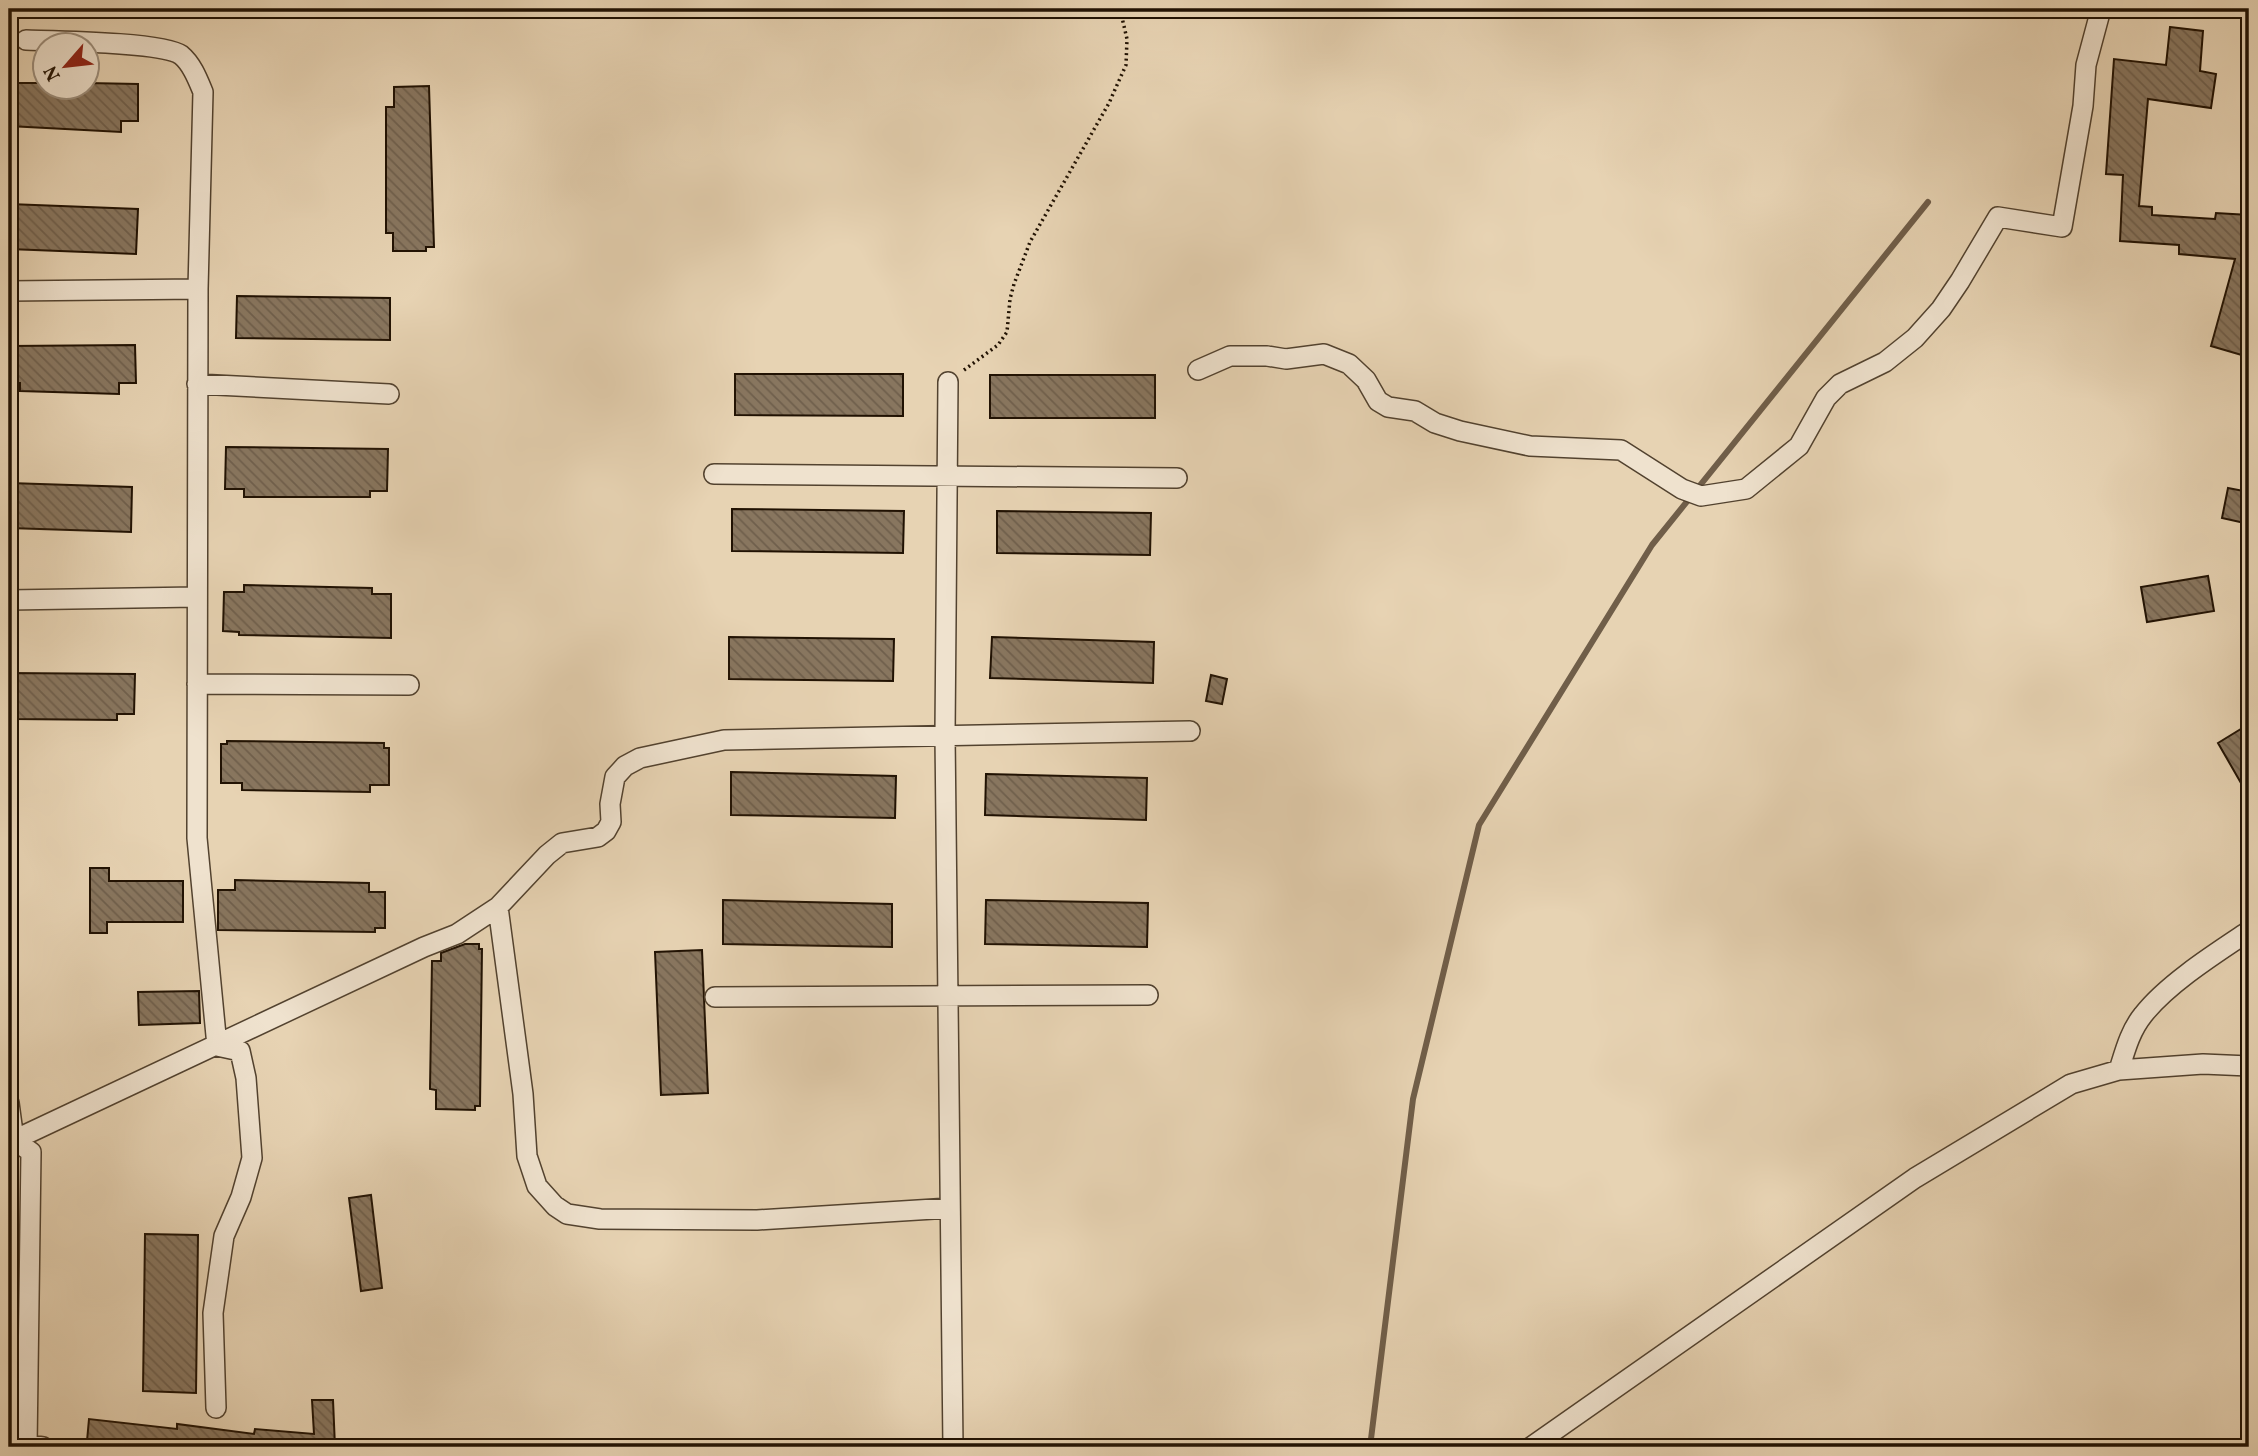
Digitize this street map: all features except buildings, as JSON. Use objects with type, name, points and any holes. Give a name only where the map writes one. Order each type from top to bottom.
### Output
[{"type":"street","points":[[1198,370],[1230,356],[1286,359],[1324,354],[1349,364],[1366,380],[1378,401],[1388,407],[1415,411],[1435,424],[1530,446],[1621,450],[1682,489],[1701,496],[1745,489],[1799,446],[1826,398],[1840,384],[1885,362],[1915,338],[1954,291],[1998,217],[2062,227],[2083,106],[2086,65],[2101,9]]},
{"type":"street","points":[[26,40],[158,47],[181,55],[196,74],[203,92],[197,384],[197,838],[217,1046]]},
{"type":"street","points":[[9,291],[198,289]]},
{"type":"street","points":[[948,382],[945,735],[953,1447]]},
{"type":"street","points":[[197,384],[388,394]]},
{"type":"street","points":[[715,474],[1177,478]]},
{"type":"street","points":[[9,600],[197,597]]},
{"type":"street","points":[[197,684],[409,685]]},
{"type":"street","points":[[14,1140],[424,947],[457,934],[498,908],[547,855],[562,843],[598,837],[606,831],[611,822],[610,804],[615,778],[625,766],[640,758],[724,740],[1190,731]]},
{"type":"street","points":[[498,908],[523,1094],[527,1156],[537,1186],[555,1206],[567,1214],[600,1219],[744,1220],[950,1208]]},
{"type":"street","points":[[2119,1070],[2127,1042],[2142,1016],[2181,978],[2249,931]]},
{"type":"street","points":[[715,997],[1147,995]]},
{"type":"street","points":[[2127,1042],[2142,1068]]},
{"type":"street","points":[[216,1408],[213,1313],[224,1236],[252,1158],[246,1078],[240,1051],[217,1046]]},
{"type":"street","points":[[1531,1447],[1914,1178],[2071,1084],[2119,1070],[2203,1063],[2249,1066]]},
{"type":"street","points":[[9,1103],[14,1140],[31,1152],[26,1445]]},
{"type":"path","points":[[948,382],[998,345],[1007,332],[1010,299],[1030,242],[1095,131],[1126,65],[1127,39],[1120,9]]},
{"type":"waterway","points":[[1370,1447],[1413,1099],[1479,825],[1652,545],[1928,202]]}]
